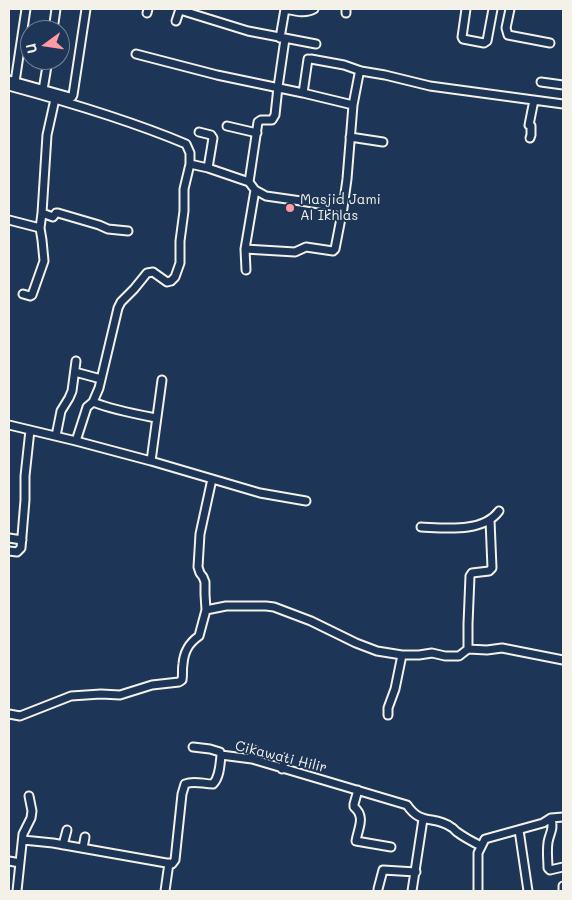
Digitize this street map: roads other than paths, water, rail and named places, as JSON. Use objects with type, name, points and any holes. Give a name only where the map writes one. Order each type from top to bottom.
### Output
[{"type":"street","points":[[26,9],[11,83],[161,134],[186,144],[190,153],[190,164],[184,189],[180,264],[177,273],[171,281],[167,282],[153,272],[147,273],[121,302],[101,379],[93,402],[87,407],[76,441]]},
{"type":"street","points":[[25,88],[72,97],[86,9]]},
{"type":"street","points":[[176,21],[180,9],[248,31],[316,44]]},
{"type":"street","points":[[249,182],[259,121],[270,120],[275,117],[285,9],[305,12],[314,9]]},
{"type":"street","points":[[466,9],[463,39],[484,43],[487,40],[493,9]]},
{"type":"street","points":[[510,9],[506,28],[508,35],[550,43]]},
{"type":"street","points":[[136,54],[217,75],[353,105]]},
{"type":"street","points":[[303,93],[309,59],[344,65],[361,71],[430,86],[563,104]]},
{"type":"street","points":[[43,90],[46,70]]},
{"type":"street","points":[[245,249],[295,252],[306,247],[333,251],[335,249],[347,179],[353,105],[358,74],[361,71]]},
{"type":"street","points":[[541,82],[563,85]]},
{"type":"street","points":[[23,294],[32,295],[44,260],[40,228],[47,135],[55,99]]},
{"type":"street","points":[[530,138],[531,126],[529,125],[534,100]]},
{"type":"street","points":[[227,126],[256,133]]},
{"type":"street","points":[[198,132],[211,135],[213,138],[208,168]]},
{"type":"street","points":[[350,137],[383,142]]},
{"type":"street","points":[[190,164],[249,182],[255,190],[266,196],[343,208]]},
{"type":"street","points":[[246,270],[245,249],[255,190]]},
{"type":"street","points":[[42,214],[53,217],[58,213],[108,229],[128,231]]},
{"type":"street","points":[[9,220],[40,228]]},
{"type":"street","points":[[56,436],[61,411],[72,391],[76,361]]},
{"type":"street","points":[[74,372],[101,379]]},
{"type":"street","points":[[151,461],[162,380]]},
{"type":"street","points":[[93,402],[156,418]]},
{"type":"street","points":[[9,425],[151,461],[260,493],[306,501]]},
{"type":"street","points":[[9,551],[17,552],[21,548],[30,430]]},
{"type":"street","points":[[9,714],[20,716],[71,696],[120,695],[152,685],[182,680],[184,674],[182,665],[185,651],[191,641],[199,636],[206,610],[205,582],[198,567],[200,534],[212,479]]},
{"type":"street","points":[[421,527],[468,527],[490,520],[498,511]]},
{"type":"street","points":[[468,649],[470,576],[472,573],[491,570],[490,520]]},
{"type":"street","points":[[9,538],[22,540]]},
{"type":"street","points":[[206,610],[226,606],[274,607],[311,621],[356,643],[377,651],[402,656],[432,653],[445,656],[459,656],[468,649],[487,650],[502,648],[563,660]]},
{"type":"street","points":[[388,715],[388,708],[395,689],[402,656]]},
{"type":"street","points":[[193,747],[210,749],[220,752],[221,755]]},
{"type":"street","points":[[252,759],[254,750]]},
{"type":"street","name":"Cikawati Hilir","points":[[169,863],[172,864],[175,860],[184,784],[193,782],[213,784],[216,780],[221,755],[252,759],[407,805],[414,814],[423,819],[441,822],[481,846]]},
{"type":"street","points":[[282,769],[285,758]]},
{"type":"street","points":[[358,790],[354,807],[360,814],[361,819],[356,840],[392,847]]},
{"type":"street","points":[[17,891],[23,834],[31,818],[32,811],[29,796]]},
{"type":"street","points":[[478,891],[478,852],[485,839],[543,823],[551,818],[563,817]]},
{"type":"street","points":[[551,818],[552,833],[549,838],[548,868],[550,870],[563,867]]},
{"type":"street","points":[[414,891],[423,819]]},
{"type":"street","points":[[63,845],[67,830]]},
{"type":"street","points":[[519,830],[528,891]]},
{"type":"street","points":[[82,848],[85,836]]},
{"type":"street","points":[[23,840],[169,863],[165,891]]},
{"type":"street","points":[[9,861],[20,863]]},
{"type":"street","points":[[378,889],[383,870],[416,872]]},
{"type":"street","points":[[563,886],[563,891]]},
{"type":"place","name":"Masjid Jami Al Ikhlas","points":[[290,208]]}]
